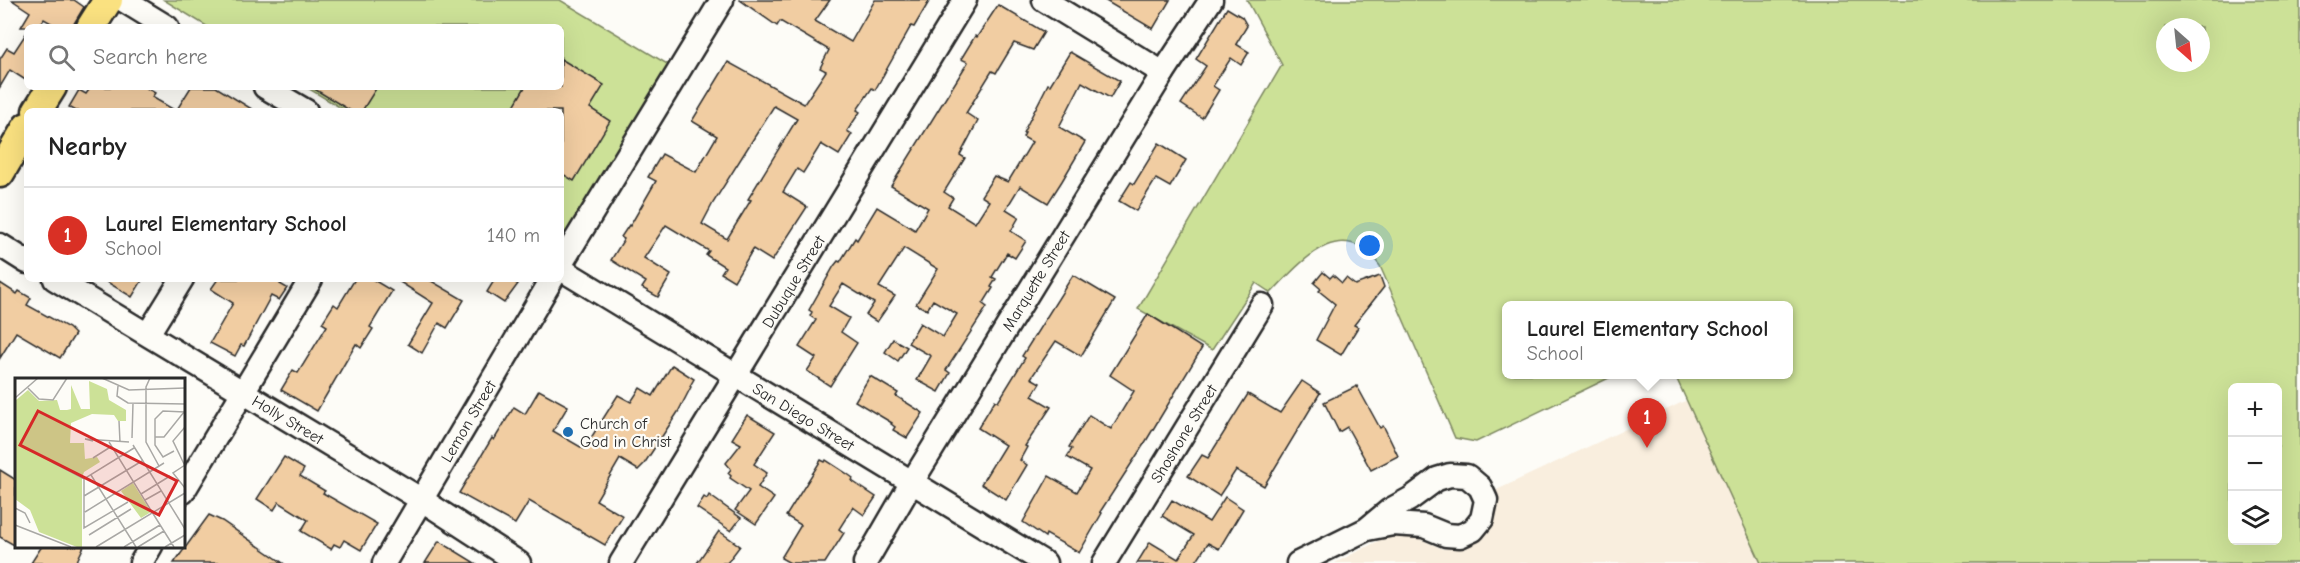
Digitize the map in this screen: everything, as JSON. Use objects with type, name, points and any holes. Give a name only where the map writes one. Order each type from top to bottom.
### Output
[{"type":"main road","points":[[93,24],[108,0]]},
{"type":"main road","points":[[38,108],[50,90]]},
{"type":"main road","points":[[0,173],[24,132]]},
{"type":"street","points":[[123,0],[162,24]]},
{"type":"street","points":[[564,262],[722,0]]},
{"type":"street","name":"Dubuque Street","points":[[621,563],[965,0]]},
{"type":"street","points":[[1044,0],[1162,73]]},
{"type":"street","name":"Marquette Street","points":[[865,563],[1162,73],[1211,0]]},
{"type":"street","points":[[270,90],[294,108]]},
{"type":"street","points":[[0,245],[24,260]]},
{"type":"street","name":"San Diego Street","points":[[564,269],[1045,563]]},
{"type":"street","name":"Holly Street","points":[[60,282],[422,501],[519,563]]},
{"type":"street","points":[[148,334],[180,282]]},
{"type":"street","points":[[184,490],[310,282]]},
{"type":"street","name":"Lemon Street","points":[[384,563],[550,282]]},
{"type":"street","name":"Shoshone Street","points":[[1104,563],[1262,305]]},
{"type":"street","points":[[1298,563],[1367,529],[1390,510],[1410,499],[1437,479],[1450,475],[1467,476],[1480,487],[1486,500],[1482,519],[1473,530],[1461,536],[1446,535],[1424,526],[1392,524],[1367,529]]},
{"type":"street","points":[[141,563],[149,548]]},
{"type":"shaded area","points":[[1687,400],[1761,563],[1335,563],[1394,533],[1404,532],[1443,549],[1457,548],[1474,540],[1484,496]]},
{"type":"green space","points":[[164,0],[560,0],[669,65],[564,237],[564,108],[341,108],[311,90],[564,90],[564,24],[203,24]]},
{"type":"green space","points":[[1247,0],[2300,0],[2300,563],[1761,563],[1677,379],[1793,379],[1793,301],[1502,301],[1502,379],[1607,379],[1476,442],[1455,438],[1380,266],[1366,250],[1351,243],[1337,243],[1322,248],[1295,268],[1271,293],[1256,283],[1212,350],[1138,309],[1282,65]]},
{"type":"building","points":[[12,0],[74,0],[84,7],[74,24],[53,24],[44,19],[41,24],[24,24],[24,27],[21,27],[30,12]]},
{"type":"building","points":[[740,0],[830,0],[815,21],[851,42],[875,0],[930,0],[914,27],[911,26],[875,90],[872,88],[857,110],[860,112],[847,131],[852,134],[839,155],[821,144],[803,173],[797,169],[783,192],[807,207],[772,261],[753,249],[734,281],[721,273],[725,267],[706,255],[709,251],[666,225],[644,258],[671,275],[658,297],[642,288],[646,282],[611,260],[624,239],[621,237],[630,226],[656,181],[648,177],[662,154],[696,172],[717,136],[692,121],[728,62],[804,104],[826,71],[820,68],[829,50],[780,21],[777,26]],"holes":[[[774,106],[797,119],[748,199],[751,200],[727,239],[702,224]]]},
{"type":"building","points":[[1104,0],[1170,0],[1153,29]]},
{"type":"building","points":[[998,5],[1044,32],[1033,50],[1014,43],[996,73],[992,71],[966,113],[978,121],[960,155],[965,158],[944,192],[953,198],[948,206],[975,223],[989,201],[981,196],[994,176],[1008,182],[1032,142],[1023,137],[1025,133],[1023,133],[1048,84],[1050,85],[1070,52],[1120,81],[1110,98],[1082,82],[1059,127],[1085,142],[1062,181],[1048,203],[1020,186],[1006,209],[1019,217],[1011,231],[1026,241],[1015,258],[1007,253],[992,277],[996,279],[991,287],[993,288],[983,304],[987,307],[946,370],[950,373],[939,392],[917,380],[931,356],[908,343],[920,323],[943,337],[957,314],[933,300],[927,310],[916,304],[938,269],[904,248],[879,287],[895,296],[877,322],[866,315],[874,303],[843,284],[829,306],[849,318],[841,332],[857,343],[830,386],[807,371],[816,358],[799,347],[816,320],[810,316],[812,312],[809,310],[834,266],[838,261],[840,262],[855,238],[857,240],[877,207],[915,230],[928,208],[891,186],[968,62],[961,59]]},
{"type":"building","points":[[1227,8],[1242,17],[1247,26],[1236,44],[1249,52],[1241,65],[1231,58],[1213,86],[1219,90],[1202,118],[1181,104],[1206,66],[1196,59]]},
{"type":"building","points":[[24,37],[24,79],[10,70],[0,87],[0,59],[7,48],[14,52]]},
{"type":"building","points":[[564,61],[604,85],[590,108],[610,121],[574,181],[564,175],[564,108],[513,108],[523,90],[564,90]]},
{"type":"building","points":[[79,90],[86,94],[89,90],[150,90],[155,93],[152,97],[171,108],[69,107]]},
{"type":"building","points":[[189,90],[221,90],[250,108],[178,108]]},
{"type":"building","points":[[316,90],[375,90],[364,108],[346,108]]},
{"type":"building","points":[[1159,143],[1186,160],[1170,187],[1156,179],[1136,211],[1119,201],[1131,182],[1134,184]]},
{"type":"building","points":[[1323,272],[1330,278],[1333,275],[1342,283],[1346,278],[1355,285],[1380,276],[1384,287],[1354,325],[1358,327],[1341,355],[1316,340],[1335,304],[1319,291],[1321,289],[1314,283]]},
{"type":"building","points":[[1073,275],[1115,300],[1081,356],[1056,341],[1031,378],[1040,383],[1032,396],[1051,407],[1025,446],[1027,447],[1020,460],[1027,465],[1006,500],[981,484],[1005,445],[978,428],[995,400],[998,402],[1025,358],[1022,356]]},
{"type":"building","points":[[107,282],[141,282],[132,297]]},
{"type":"building","points":[[216,282],[281,282],[280,284],[287,288],[279,300],[271,296],[244,346],[241,345],[235,356],[210,343],[233,303],[211,289]]},
{"type":"building","points":[[353,282],[377,282],[392,291],[370,327],[373,329],[361,348],[356,344],[317,411],[281,390],[293,370],[298,373],[327,326],[322,323],[334,304],[338,307]]},
{"type":"building","points":[[400,282],[433,282],[464,300],[447,328],[439,323],[422,353],[408,344],[433,303]]},
{"type":"building","points":[[493,282],[518,284],[504,303],[487,292]]},
{"type":"building","points":[[0,283],[17,294],[19,291],[31,298],[27,305],[69,328],[75,334],[60,358],[16,332],[0,358]]},
{"type":"building","points":[[1148,314],[1202,348],[1100,512],[1102,513],[1079,553],[1046,534],[1045,537],[1023,522],[1049,476],[1077,492],[1090,470],[1067,457],[1072,449],[1069,447],[1089,415],[1111,429],[1134,391],[1110,375]]},
{"type":"building","points":[[893,339],[907,347],[898,361],[885,352]]},
{"type":"building","points":[[672,365],[694,379],[678,412],[644,464],[638,470],[620,459],[596,500],[623,516],[605,545],[529,501],[515,524],[459,493],[492,438],[494,440],[514,407],[525,414],[539,390],[568,406],[553,431],[584,449],[618,395],[631,402],[640,388],[653,396]]},
{"type":"building","points":[[870,376],[898,393],[896,396],[923,413],[907,438],[893,430],[895,427],[892,423],[855,401]]},
{"type":"building","points":[[1302,381],[1320,393],[1264,486],[1236,470],[1219,496],[1188,476],[1202,455],[1208,458],[1248,394],[1280,413]]},
{"type":"building","points":[[1357,386],[1380,428],[1383,426],[1385,429],[1398,456],[1371,470],[1347,427],[1339,432],[1324,402]]},
{"type":"building","points":[[747,415],[775,432],[754,464],[767,473],[758,487],[774,498],[756,524],[735,510],[749,491],[730,478],[728,473],[731,469],[726,463],[741,444],[732,439]]},
{"type":"building","points":[[284,457],[304,469],[300,476],[325,491],[323,493],[377,524],[361,550],[344,540],[340,547],[334,544],[331,549],[301,531],[308,520],[279,502],[274,510],[257,499]]},
{"type":"building","points":[[821,460],[825,462],[826,460],[846,473],[853,478],[852,481],[876,497],[864,515],[853,507],[839,529],[844,533],[825,563],[790,563],[781,558],[801,525],[786,516]]},
{"type":"building","points":[[0,470],[15,479],[15,545],[0,537]]},
{"type":"building","points":[[709,495],[741,518],[731,531],[697,508],[704,497],[707,499]]},
{"type":"building","points":[[1225,497],[1243,509],[1219,549],[1208,543],[1195,563],[1137,563],[1150,542],[1178,559],[1194,535],[1162,516],[1172,500],[1209,522]]},
{"type":"building","points":[[209,515],[222,521],[283,563],[174,563]]},
{"type":"building","points":[[719,531],[740,546],[727,563],[697,563]]},
{"type":"building","points":[[439,541],[475,563],[425,563]]},
{"type":"building","points":[[41,548],[83,548],[76,563],[31,563]]},
{"type":"place","name":"Church of God in Christ","points":[[568,432]]},
{"type":"place","name":"Laurel Elementary School","points":[[1647,448]]}]
